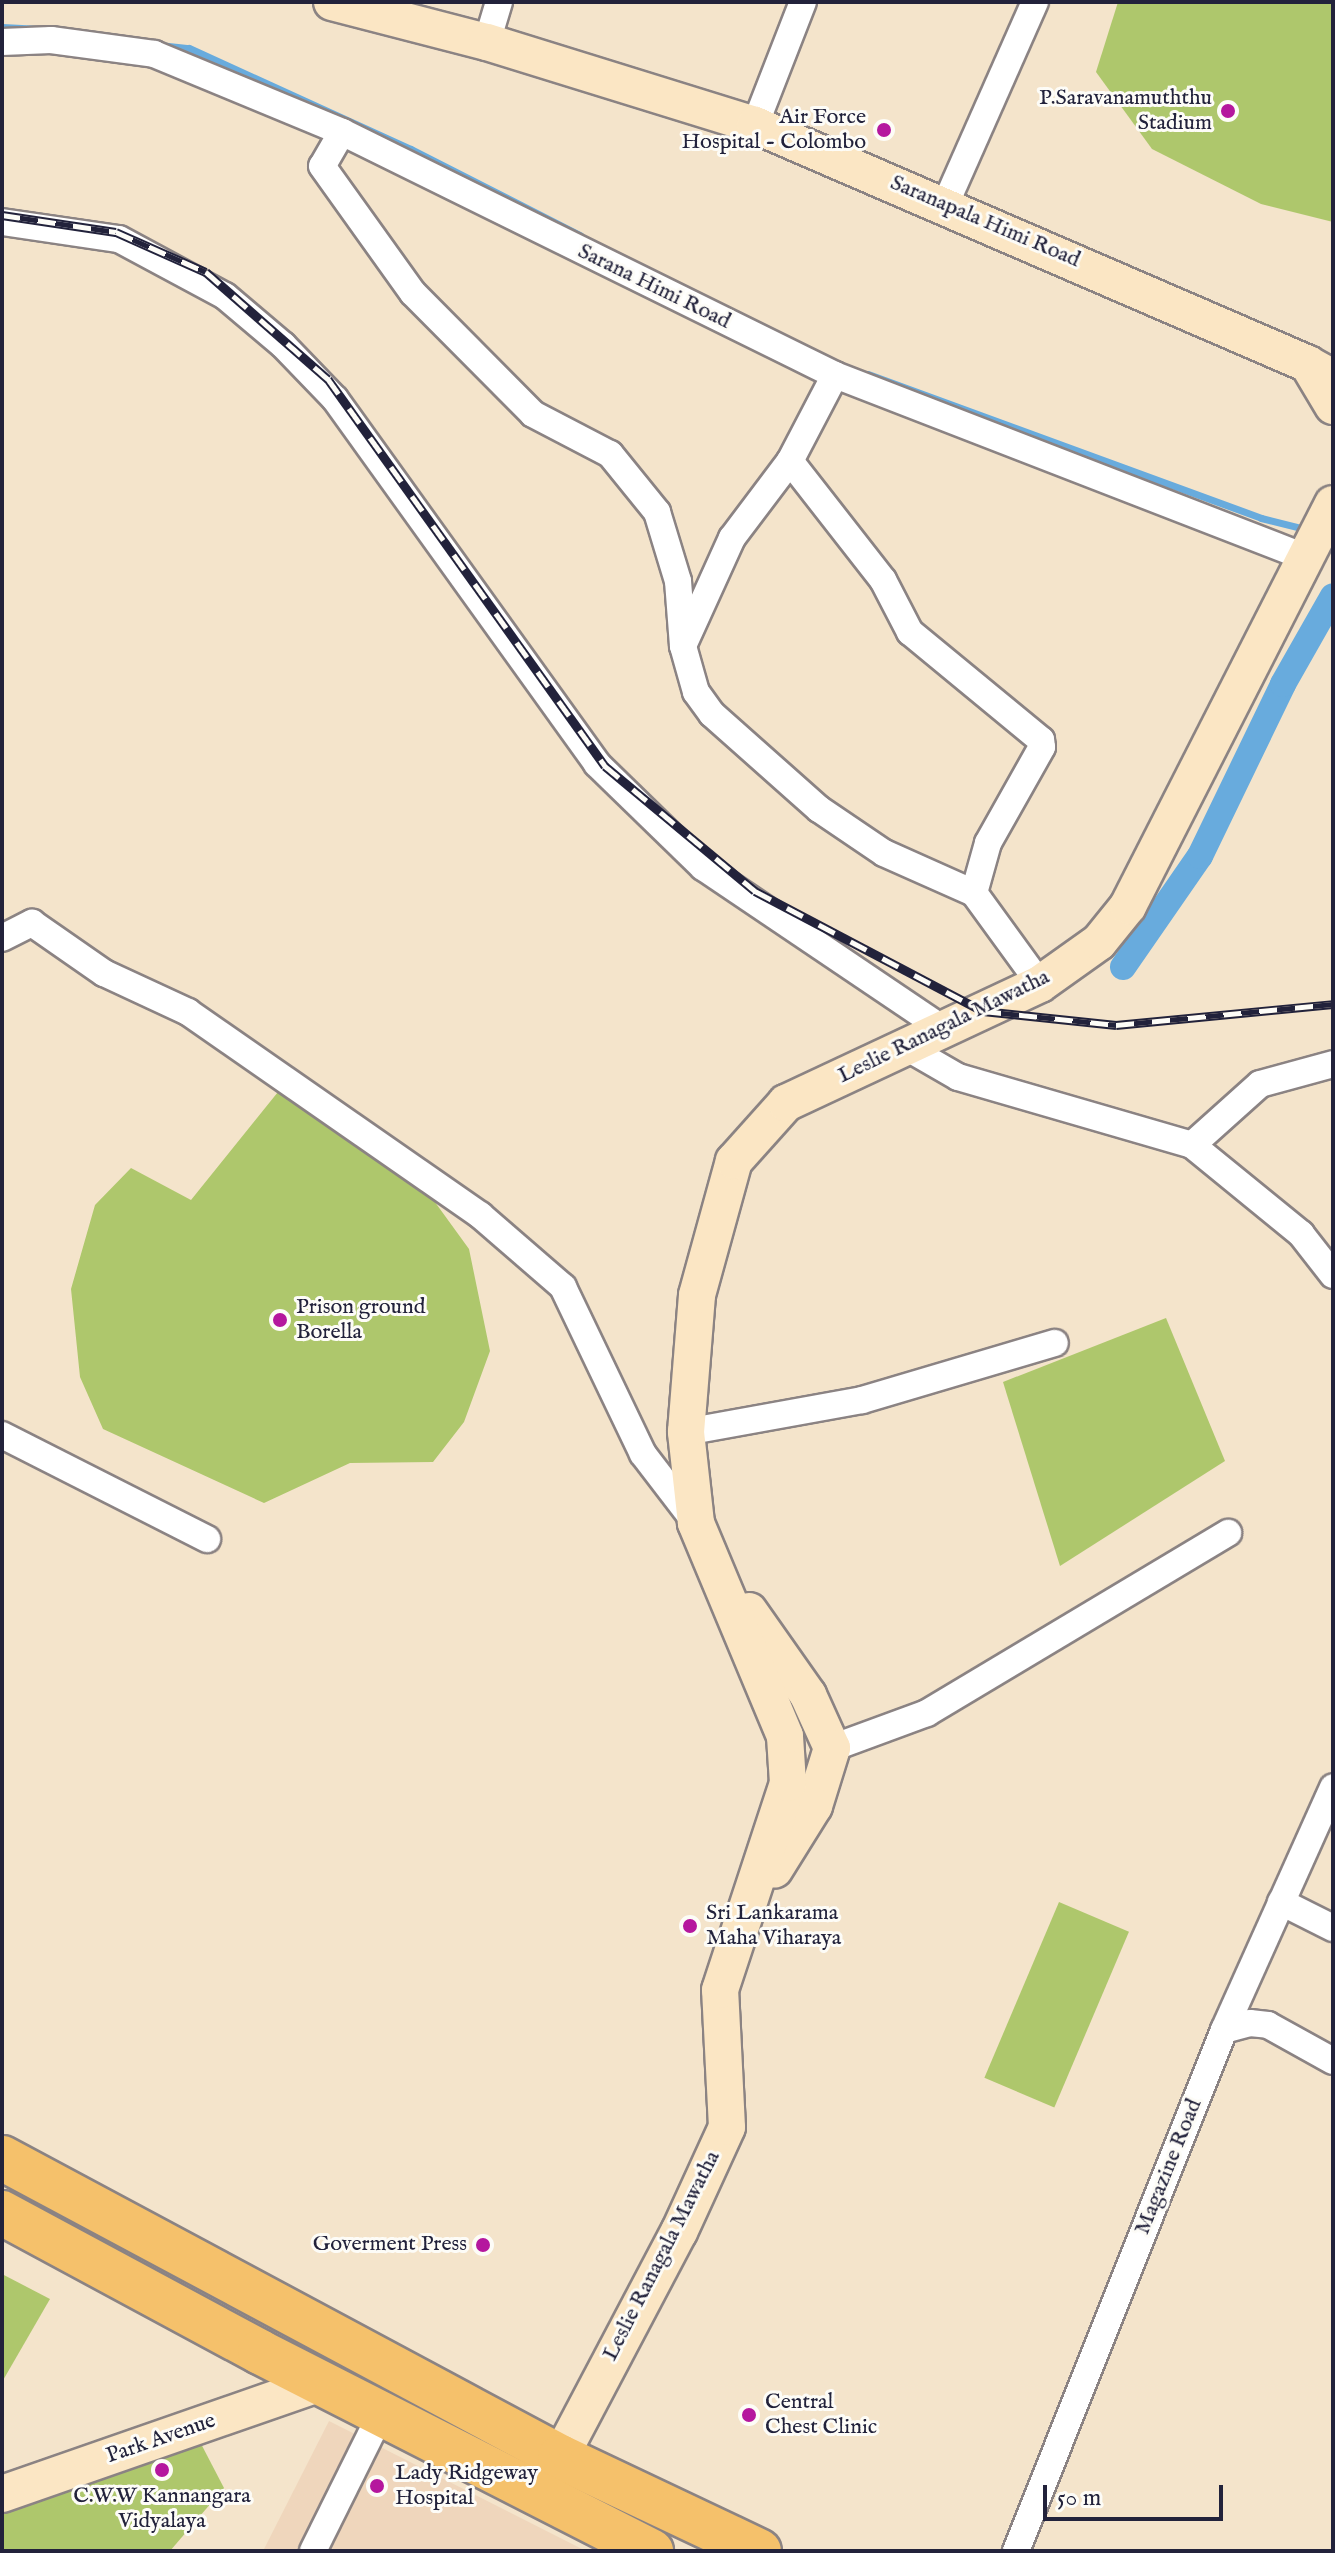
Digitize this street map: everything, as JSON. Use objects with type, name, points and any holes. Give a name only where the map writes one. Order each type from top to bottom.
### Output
[{"type":"highway","points":[[2,2158],[560,2457],[759,2551]]},
{"type":"highway","points":[[2,2213],[320,2383],[651,2551]]},
{"type":"street","name":"Saranapala Himi Road","points":[[332,2],[487,42],[755,125],[1321,371],[1333,406]]},
{"type":"street","points":[[487,42],[499,2]]},
{"type":"street","points":[[945,205],[1035,2]]},
{"type":"street","points":[[755,125],[794,4]]},
{"type":"street","name":"Sarana Himi Road","points":[[2,42],[51,40],[154,54],[342,132],[835,375],[1318,532]]},
{"type":"street","points":[[342,132],[322,166],[413,293],[533,414],[610,454],[657,512],[678,581],[683,646],[696,692],[712,714],[819,809],[884,853],[974,893],[1040,984]]},
{"type":"street","points":[[2,222],[119,239],[225,296],[283,345],[335,399],[597,764],[703,867],[943,1029]]},
{"type":"street","points":[[683,646],[732,538],[790,461],[835,375]]},
{"type":"street","points":[[790,461],[883,580],[910,632],[1041,740],[988,843],[974,893]]},
{"type":"street","name":"Leslie Ranagala Mawatha","points":[[540,2495],[679,2232],[727,2127],[718,2010],[788,1783],[785,1736],[696,1523],[686,1432],[697,1295],[734,1161],[786,1103],[1040,984],[1099,942],[1128,906],[1318,532]]},
{"type":"street","points":[[2,938],[32,923],[104,973],[188,1012],[480,1215],[563,1287],[643,1454],[696,1523]]},
{"type":"street","points":[[906,1047],[958,1077],[1192,1145],[1301,1234],[1333,1275]]},
{"type":"street","points":[[1192,1145],[1260,1084],[1333,1064]]},
{"type":"street","points":[[686,1432],[862,1400],[1055,1343]]},
{"type":"street","points":[[2,1435],[207,1539]]},
{"type":"street","points":[[832,1748],[927,1713],[1228,1533]]},
{"type":"street","name":"Leslie Ranagala Mawatha","points":[[716,1572],[808,1695],[832,1748],[814,1806],[748,1912]]},
{"type":"street","name":"Magazine Road","points":[[1016,2551],[1224,2030],[1333,1787]]},
{"type":"street","points":[[1281,1902],[1333,1928]]},
{"type":"street","points":[[1224,2030],[1250,2023],[1268,2025],[1333,2061]]},
{"type":"street","name":"Park Avenue","points":[[2,2494],[320,2383]]},
{"type":"street","points":[[313,2551],[381,2414]]},
{"type":"shaded area","name":"Lady Ridgeway Hospital","points":[[329,2421],[586,2551],[263,2551]]},
{"type":"green space","name":"P.Saravanamuththu Stadium","points":[[1118,2],[1333,2],[1333,222],[1261,204],[1152,149],[1096,72]]},
{"type":"green space","name":"Prison ground Borella","points":[[282,1087],[343,1120],[432,1198],[469,1249],[490,1351],[464,1422],[433,1462],[350,1463],[264,1503],[103,1429],[80,1377],[71,1289],[95,1205],[131,1168],[191,1200]]},
{"type":"green space","points":[[1166,1318],[1225,1461],[1060,1566],[1003,1382]]},
{"type":"green space","points":[[1059,1902],[1129,1932],[1054,2108],[984,2078]]},
{"type":"green space","points":[[2,2274],[50,2299],[2,2382]]},
{"type":"green space","points":[[198,2438],[224,2488],[170,2551],[2,2551],[2,2502]]},
{"type":"waterway","points":[[2,27],[36,29]]},
{"type":"waterway","points":[[159,45],[189,48],[411,149],[580,235]]},
{"type":"waterway","points":[[868,374],[1261,518],[1309,530]]},
{"type":"waterway","points":[[1123,967],[1200,856],[1283,684],[1333,596]]},
{"type":"railway","points":[[2,215],[116,232],[206,272],[328,379],[605,766],[755,891],[983,1011],[1116,1025],[1333,1004]]},
{"type":"place","name":"P.Saravanamuththu Stadium","points":[[1228,111]]},
{"type":"place","name":"Air Force Hospital - Colombo","points":[[884,130]]},
{"type":"place","name":"Prison ground Borella","points":[[280,1320]]},
{"type":"place","name":"Sri Lankarama Maha Viharaya","points":[[690,1926]]},
{"type":"place","name":"Goverment Press","points":[[483,2245]]},
{"type":"place","name":"Central Chest Clinic","points":[[749,2415]]},
{"type":"place","name":"C.W.W Kannangara Vidyalaya","points":[[162,2470]]},
{"type":"place","name":"Lady Ridgeway Hospital","points":[[377,2486]]}]
